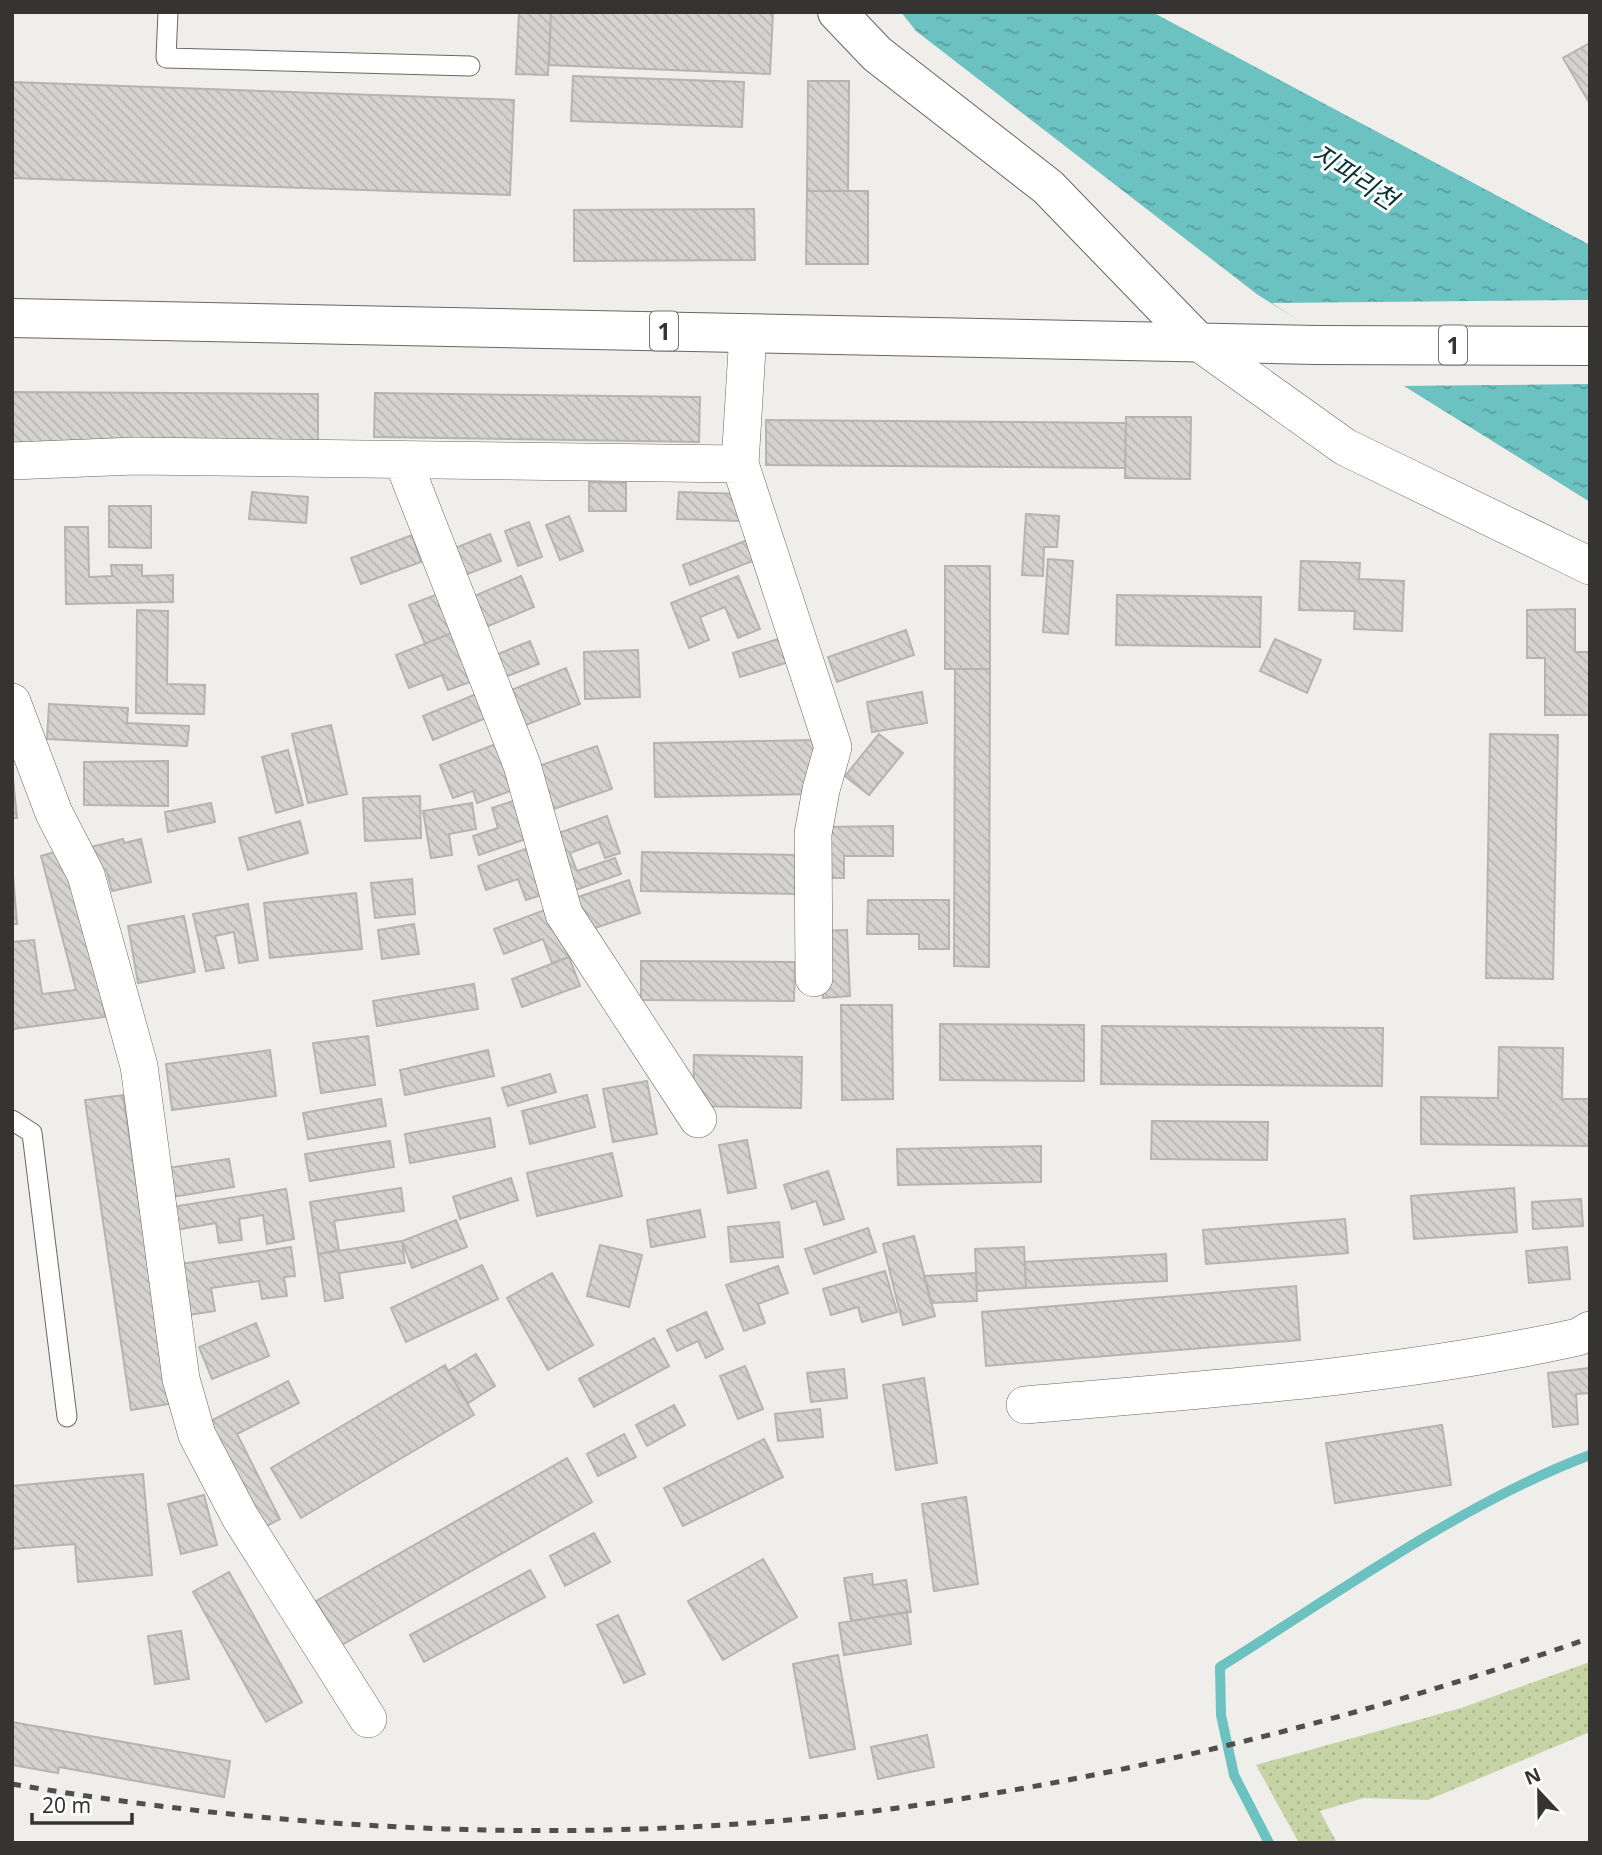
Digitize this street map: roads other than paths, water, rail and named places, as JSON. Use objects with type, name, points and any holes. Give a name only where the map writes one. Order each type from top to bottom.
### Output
[{"type":"main road","points":[[837,12],[877,54],[1048,187],[1198,342]]},
{"type":"main road","name":"1","points":[[12,318],[1316,345],[1590,346]]},
{"type":"street","points":[[748,333],[740,464],[834,747],[821,790],[813,834],[814,978]]},
{"type":"street","points":[[1198,342],[1345,447],[1590,566]]},
{"type":"street","points":[[12,461],[135,456],[740,464]]},
{"type":"street","points":[[403,461],[522,765],[564,914],[698,1119]]},
{"type":"street","points":[[12,702],[54,813],[86,875],[139,1066],[181,1379],[197,1435],[240,1517],[304,1613],[368,1719]]},
{"type":"street","points":[[1025,1405],[1261,1384],[1485,1358],[1578,1338],[1590,1330]]},
{"type":"lane","points":[[168,12],[166,58],[470,66]]},
{"type":"lane","points":[[12,1121],[32,1133],[67,1417]]},
{"type":"water","name":"지파리천","points":[[901,12],[1152,12],[1590,245],[1590,502],[1258,295],[916,31]]},
{"type":"waterway","points":[[1269,1843],[1234,1775],[1221,1715],[1220,1667],[1448,1524],[1542,1475],[1590,1455]]},
{"type":"railway","points":[[12,1784],[133,1802],[378,1826],[624,1830],[869,1812],[990,1794],[1218,1748],[1443,1686],[1590,1638]]}]
